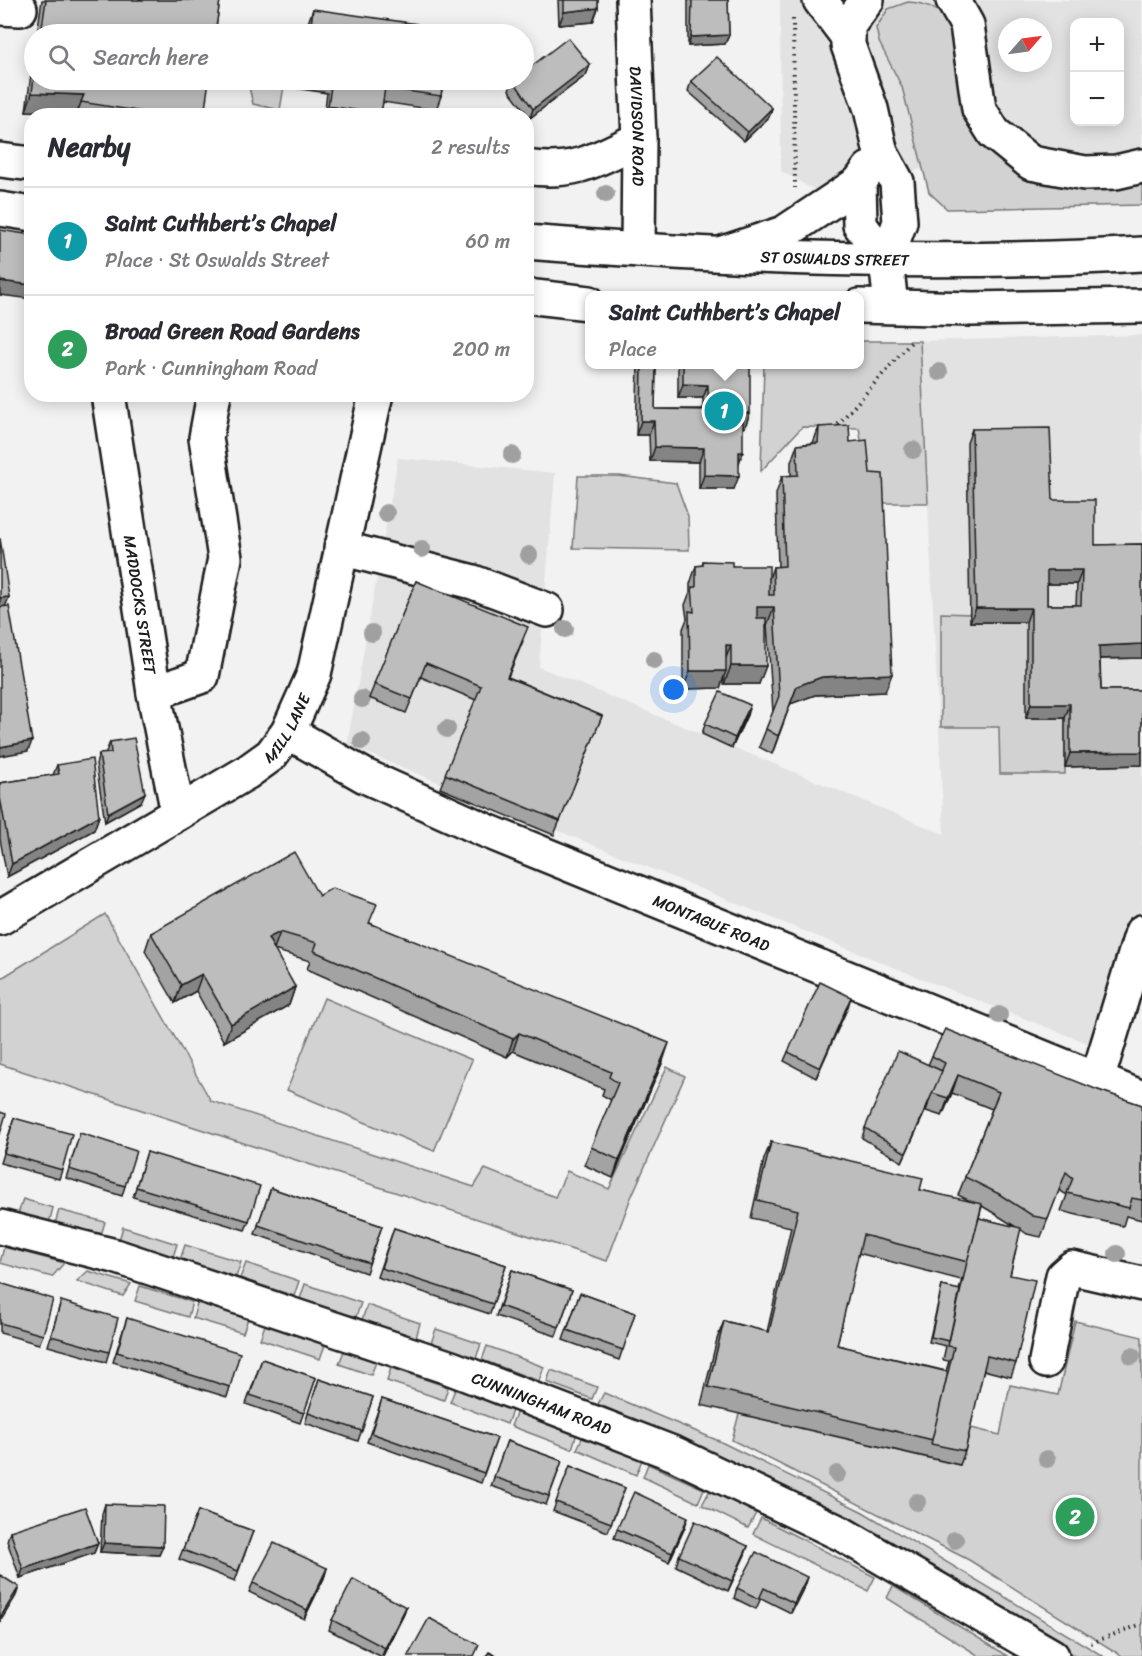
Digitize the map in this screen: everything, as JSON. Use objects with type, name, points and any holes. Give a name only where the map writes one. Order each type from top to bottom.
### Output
[{"type":"street","name":"DAVIDSON ROAD","points":[[633,0],[639,139],[638,250]]},
{"type":"street","points":[[867,0],[848,26],[848,45],[871,108],[881,153],[897,183],[900,222],[886,260],[875,306],[941,308],[1142,306]]},
{"type":"street","points":[[953,0],[967,25],[979,109],[994,133],[1031,163],[1085,173],[1116,172],[1142,166]]},
{"type":"street","points":[[807,6],[848,37]]},
{"type":"street","points":[[534,169],[551,171],[581,167],[639,139]]},
{"type":"street","points":[[721,254],[796,227],[859,183],[881,153]]},
{"type":"street","points":[[0,160],[24,163]]},
{"type":"street","points":[[859,183],[860,225],[886,260]]},
{"type":"street","points":[[0,209],[24,213]]},
{"type":"street","name":"ST OSWALDS STREET","points":[[534,243],[638,250],[886,260],[1142,254]]},
{"type":"street","points":[[534,297],[585,303]]},
{"type":"street","name":"MADDOCKS STREET","points":[[109,402],[154,693],[178,813]]},
{"type":"street","points":[[154,693],[202,676],[225,558],[206,438],[213,402]]},
{"type":"street","name":"MILL LANE","points":[[0,918],[271,755],[288,732],[314,674],[374,402]]},
{"type":"street","points":[[341,548],[473,582],[548,610]]},
{"type":"street","name":"MONTAGUE ROAD","points":[[288,732],[365,776],[477,826],[1142,1098]]},
{"type":"street","points":[[1097,1080],[1142,932]]},
{"type":"street","name":"CUNNINGHAM ROAD","points":[[0,1227],[115,1256],[451,1368],[675,1454],[842,1534],[1052,1656]]},
{"type":"street","points":[[1046,1361],[1063,1276],[1072,1268],[1142,1284]]},
{"type":"path","points":[[796,227],[807,6]]},
{"type":"path","points":[[830,436],[941,308]]},
{"type":"path","points":[[1092,1643],[1142,1624]]},
{"type":"shaded area","points":[[780,0],[1142,0],[1142,199],[926,168],[821,194],[781,171]]},
{"type":"shaded area","points":[[908,2],[929,6],[944,16],[953,30],[958,46],[964,104],[969,125],[1003,158],[1039,179],[1078,188],[1142,184],[1142,205],[947,209],[929,192],[902,87],[879,42],[876,28],[888,9]]},
{"type":"shaded area","points":[[250,90],[283,90],[280,108],[253,104]]},
{"type":"shaded area","points":[[1142,335],[1142,942],[1103,1049],[920,978],[347,745],[398,458],[555,473],[539,667],[944,834],[920,341]]},
{"type":"shaded area","points":[[864,341],[920,341],[928,503],[884,503],[868,483],[859,428],[802,427],[761,471],[764,369],[864,369]]},
{"type":"shaded area","points":[[578,476],[619,476],[676,483],[688,516],[689,550],[573,548]]},
{"type":"shaded area","points":[[941,613],[970,614],[971,622],[1026,622],[1065,718],[1065,774],[1000,774],[999,727],[941,727]]},
{"type":"shaded area","points":[[105,914],[211,1101],[474,1187],[485,1169],[555,1197],[567,1171],[609,1189],[667,1067],[685,1076],[630,1200],[607,1261],[0,1064],[0,979]]},
{"type":"shaded area","points":[[324,998],[472,1060],[434,1151],[287,1090]]},
{"type":"shaded area","points":[[23,1199],[53,1208],[49,1223],[18,1214]]},
{"type":"shaded area","points":[[59,1210],[105,1222],[101,1235],[55,1224]]},
{"type":"shaded area","points":[[123,1227],[177,1244],[173,1257],[119,1240]]},
{"type":"shaded area","points":[[185,1245],[241,1262],[236,1277],[180,1260]]},
{"type":"shaded area","points":[[4,1247],[64,1263],[52,1277],[0,1263]]},
{"type":"shaded area","points":[[246,1263],[299,1281],[294,1296],[240,1278]]},
{"type":"shaded area","points":[[88,1271],[131,1284],[123,1296],[77,1281]]},
{"type":"shaded area","points":[[305,1284],[361,1303],[356,1317],[300,1299]]},
{"type":"shaded area","points":[[140,1286],[192,1302],[188,1317],[135,1301]]},
{"type":"shaded area","points":[[197,1303],[248,1318],[243,1333],[193,1318]]},
{"type":"shaded area","points":[[367,1305],[420,1323],[416,1338],[362,1320]]},
{"type":"shaded area","points":[[1075,1321],[1142,1337],[1142,1656],[1122,1656],[969,1560],[732,1440],[739,1414],[959,1465],[967,1427],[1000,1435],[1010,1385],[1058,1395]]},
{"type":"shaded area","points":[[265,1325],[325,1345],[320,1359],[260,1339]]},
{"type":"shaded area","points":[[436,1329],[481,1344],[476,1358],[431,1343]]},
{"type":"shaded area","points":[[487,1346],[544,1367],[539,1381],[482,1360]]},
{"type":"shaded area","points":[[344,1351],[376,1362],[371,1375],[339,1364]]},
{"type":"shaded area","points":[[391,1368],[448,1387],[444,1400],[387,1381]]},
{"type":"shaded area","points":[[551,1370],[597,1387],[592,1399],[547,1382]]},
{"type":"shaded area","points":[[456,1387],[513,1408],[507,1424],[450,1402]]},
{"type":"shaded area","points":[[604,1393],[719,1441],[863,1512],[1103,1656],[1076,1656],[994,1603],[716,1456],[598,1404]]},
{"type":"shaded area","points":[[517,1411],[577,1433],[572,1449],[511,1426]]},
{"type":"shaded area","points":[[583,1436],[642,1460],[636,1475],[577,1449]]},
{"type":"shaded area","points":[[648,1464],[704,1489],[698,1503],[643,1477]]},
{"type":"shaded area","points":[[710,1490],[756,1513],[748,1528],[702,1505]]},
{"type":"shaded area","points":[[761,1518],[875,1577],[868,1591],[753,1534]]},
{"type":"shaded area","points":[[893,1586],[1008,1656],[979,1656],[887,1598]]},
{"type":"building","points":[[46,0],[220,0],[216,24],[42,24]]},
{"type":"building","points":[[564,0],[598,0],[598,8],[564,12]]},
{"type":"building","points":[[692,0],[728,0],[729,35],[691,37]]},
{"type":"building","points":[[313,9],[417,24],[311,24]]},
{"type":"building","points":[[568,38],[590,65],[534,108],[520,90],[534,90],[534,64]]},
{"type":"building","points":[[717,57],[772,108],[748,132],[691,81]]},
{"type":"building","points":[[32,90],[208,90],[205,108],[118,108],[81,102],[84,95],[32,93]]},
{"type":"building","points":[[330,90],[385,90],[382,108],[328,106]]},
{"type":"building","points":[[399,90],[442,90],[441,96]]},
{"type":"building","points":[[0,230],[24,234],[24,284],[0,281]]},
{"type":"building","points":[[642,369],[656,369],[655,409],[708,410],[708,385],[683,384],[683,369],[750,369],[750,413],[743,413],[743,452],[739,452],[739,476],[704,475],[704,448],[655,447],[654,421],[641,421]]},
{"type":"building","points":[[849,425],[850,442],[867,440],[870,473],[883,474],[892,674],[822,677],[797,686],[778,736],[766,729],[779,696],[774,607],[757,607],[757,618],[766,618],[766,666],[731,666],[731,645],[726,645],[726,671],[690,671],[689,611],[694,612],[692,587],[696,587],[696,566],[703,565],[703,561],[732,562],[732,566],[769,566],[769,595],[774,595],[773,567],[785,566],[782,476],[798,475],[797,445],[818,443],[819,427]]},
{"type":"building","points":[[1050,428],[1053,500],[1095,500],[1095,545],[1142,544],[1142,644],[1099,646],[1101,690],[1142,690],[1142,752],[1070,753],[1070,704],[1031,704],[1031,608],[976,608],[972,429]],"holes":[[[1047,570],[1082,570],[1081,605],[1047,605]]]},
{"type":"building","points":[[0,538],[9,597],[0,598]]},
{"type":"building","points":[[416,581],[528,627],[507,677],[602,716],[560,821],[445,774],[481,686],[426,663],[412,699],[374,684]]},
{"type":"building","points":[[9,606],[32,741],[0,747],[0,607]]},
{"type":"building","points":[[720,692],[750,705],[735,738],[705,724]]},
{"type":"building","points":[[134,738],[145,793],[108,813],[99,754],[111,753],[110,742]]},
{"type":"building","points":[[92,759],[99,816],[12,864],[0,797],[0,783],[59,774],[57,765]]},
{"type":"building","points":[[294,852],[319,896],[332,888],[377,904],[369,923],[669,1043],[619,1160],[591,1147],[618,1083],[609,1077],[611,1072],[519,1033],[513,1039],[314,951],[317,943],[280,932],[268,938],[295,987],[231,1024],[202,974],[181,985],[151,933]]},
{"type":"building","points":[[820,982],[851,997],[820,1068],[788,1052]]},
{"type":"building","points":[[945,1029],[1098,1090],[1142,1105],[1142,1200],[1132,1198],[1129,1208],[1067,1193],[1073,1178],[1066,1172],[1048,1219],[1033,1216],[999,1194],[965,1177],[999,1092],[958,1075],[948,1098],[932,1093],[945,1063],[932,1056]]},
{"type":"building","points":[[898,1051],[942,1071],[906,1153],[865,1128]]},
{"type":"building","points":[[0,1112],[6,1114],[0,1134]]},
{"type":"building","points":[[14,1118],[72,1134],[62,1170],[4,1153]]},
{"type":"building","points":[[80,1133],[136,1151],[125,1186],[69,1169]]},
{"type":"building","points":[[771,1142],[923,1178],[920,1190],[982,1204],[968,1262],[863,1235],[837,1345],[948,1372],[933,1440],[708,1387],[724,1321],[769,1332],[798,1210],[757,1200]]},
{"type":"building","points":[[147,1152],[260,1186],[249,1221],[136,1187]]},
{"type":"building","points":[[271,1188],[382,1226],[369,1263],[258,1225]]},
{"type":"building","points":[[979,1218],[1021,1228],[1010,1275],[1035,1280],[1016,1363],[987,1356],[965,1451],[931,1444],[954,1347],[948,1346]]},
{"type":"building","points":[[394,1228],[506,1265],[493,1304],[381,1268]]},
{"type":"building","points":[[512,1270],[572,1290],[559,1327],[500,1306]]},
{"type":"building","points":[[0,1283],[53,1299],[43,1335],[0,1323]]},
{"type":"building","points":[[942,1286],[960,1290],[949,1341],[931,1337]]},
{"type":"building","points":[[580,1293],[635,1313],[623,1350],[567,1330]]},
{"type":"building","points":[[61,1301],[118,1318],[109,1352],[51,1336]]},
{"type":"building","points":[[127,1318],[240,1353],[230,1387],[117,1352]]},
{"type":"building","points":[[262,1359],[316,1378],[304,1413],[250,1395]]},
{"type":"building","points":[[319,1379],[373,1397],[362,1431],[308,1413]]},
{"type":"building","points":[[382,1399],[497,1438],[484,1473],[371,1433]]},
{"type":"building","points":[[507,1441],[562,1461],[549,1496],[494,1477]]},
{"type":"building","points":[[570,1466],[625,1488],[611,1523],[556,1502]]},
{"type":"building","points":[[634,1492],[688,1517],[672,1553],[617,1529]]},
{"type":"building","points":[[105,1504],[164,1506],[163,1546],[104,1543]]},
{"type":"building","points":[[85,1507],[98,1543],[23,1569],[10,1531]]},
{"type":"building","points":[[198,1511],[253,1531],[238,1571],[183,1550]]},
{"type":"building","points":[[695,1521],[748,1546],[732,1581],[679,1556]]},
{"type":"building","points":[[274,1543],[327,1568],[307,1610],[253,1583]]},
{"type":"building","points":[[756,1552],[807,1577],[794,1603],[764,1588],[759,1599],[737,1588]]},
{"type":"building","points":[[0,1575],[19,1587],[0,1618]]},
{"type":"building","points":[[353,1579],[406,1607],[385,1648],[332,1620]]},
{"type":"building","points":[[429,1618],[479,1645],[474,1656],[408,1656]]},
{"type":"place","name":"Saint Cuthbert’s Chapel","points":[[724,411]]},
{"type":"place","name":"Broad Green Road Gardens","points":[[1075,1517]]}]
